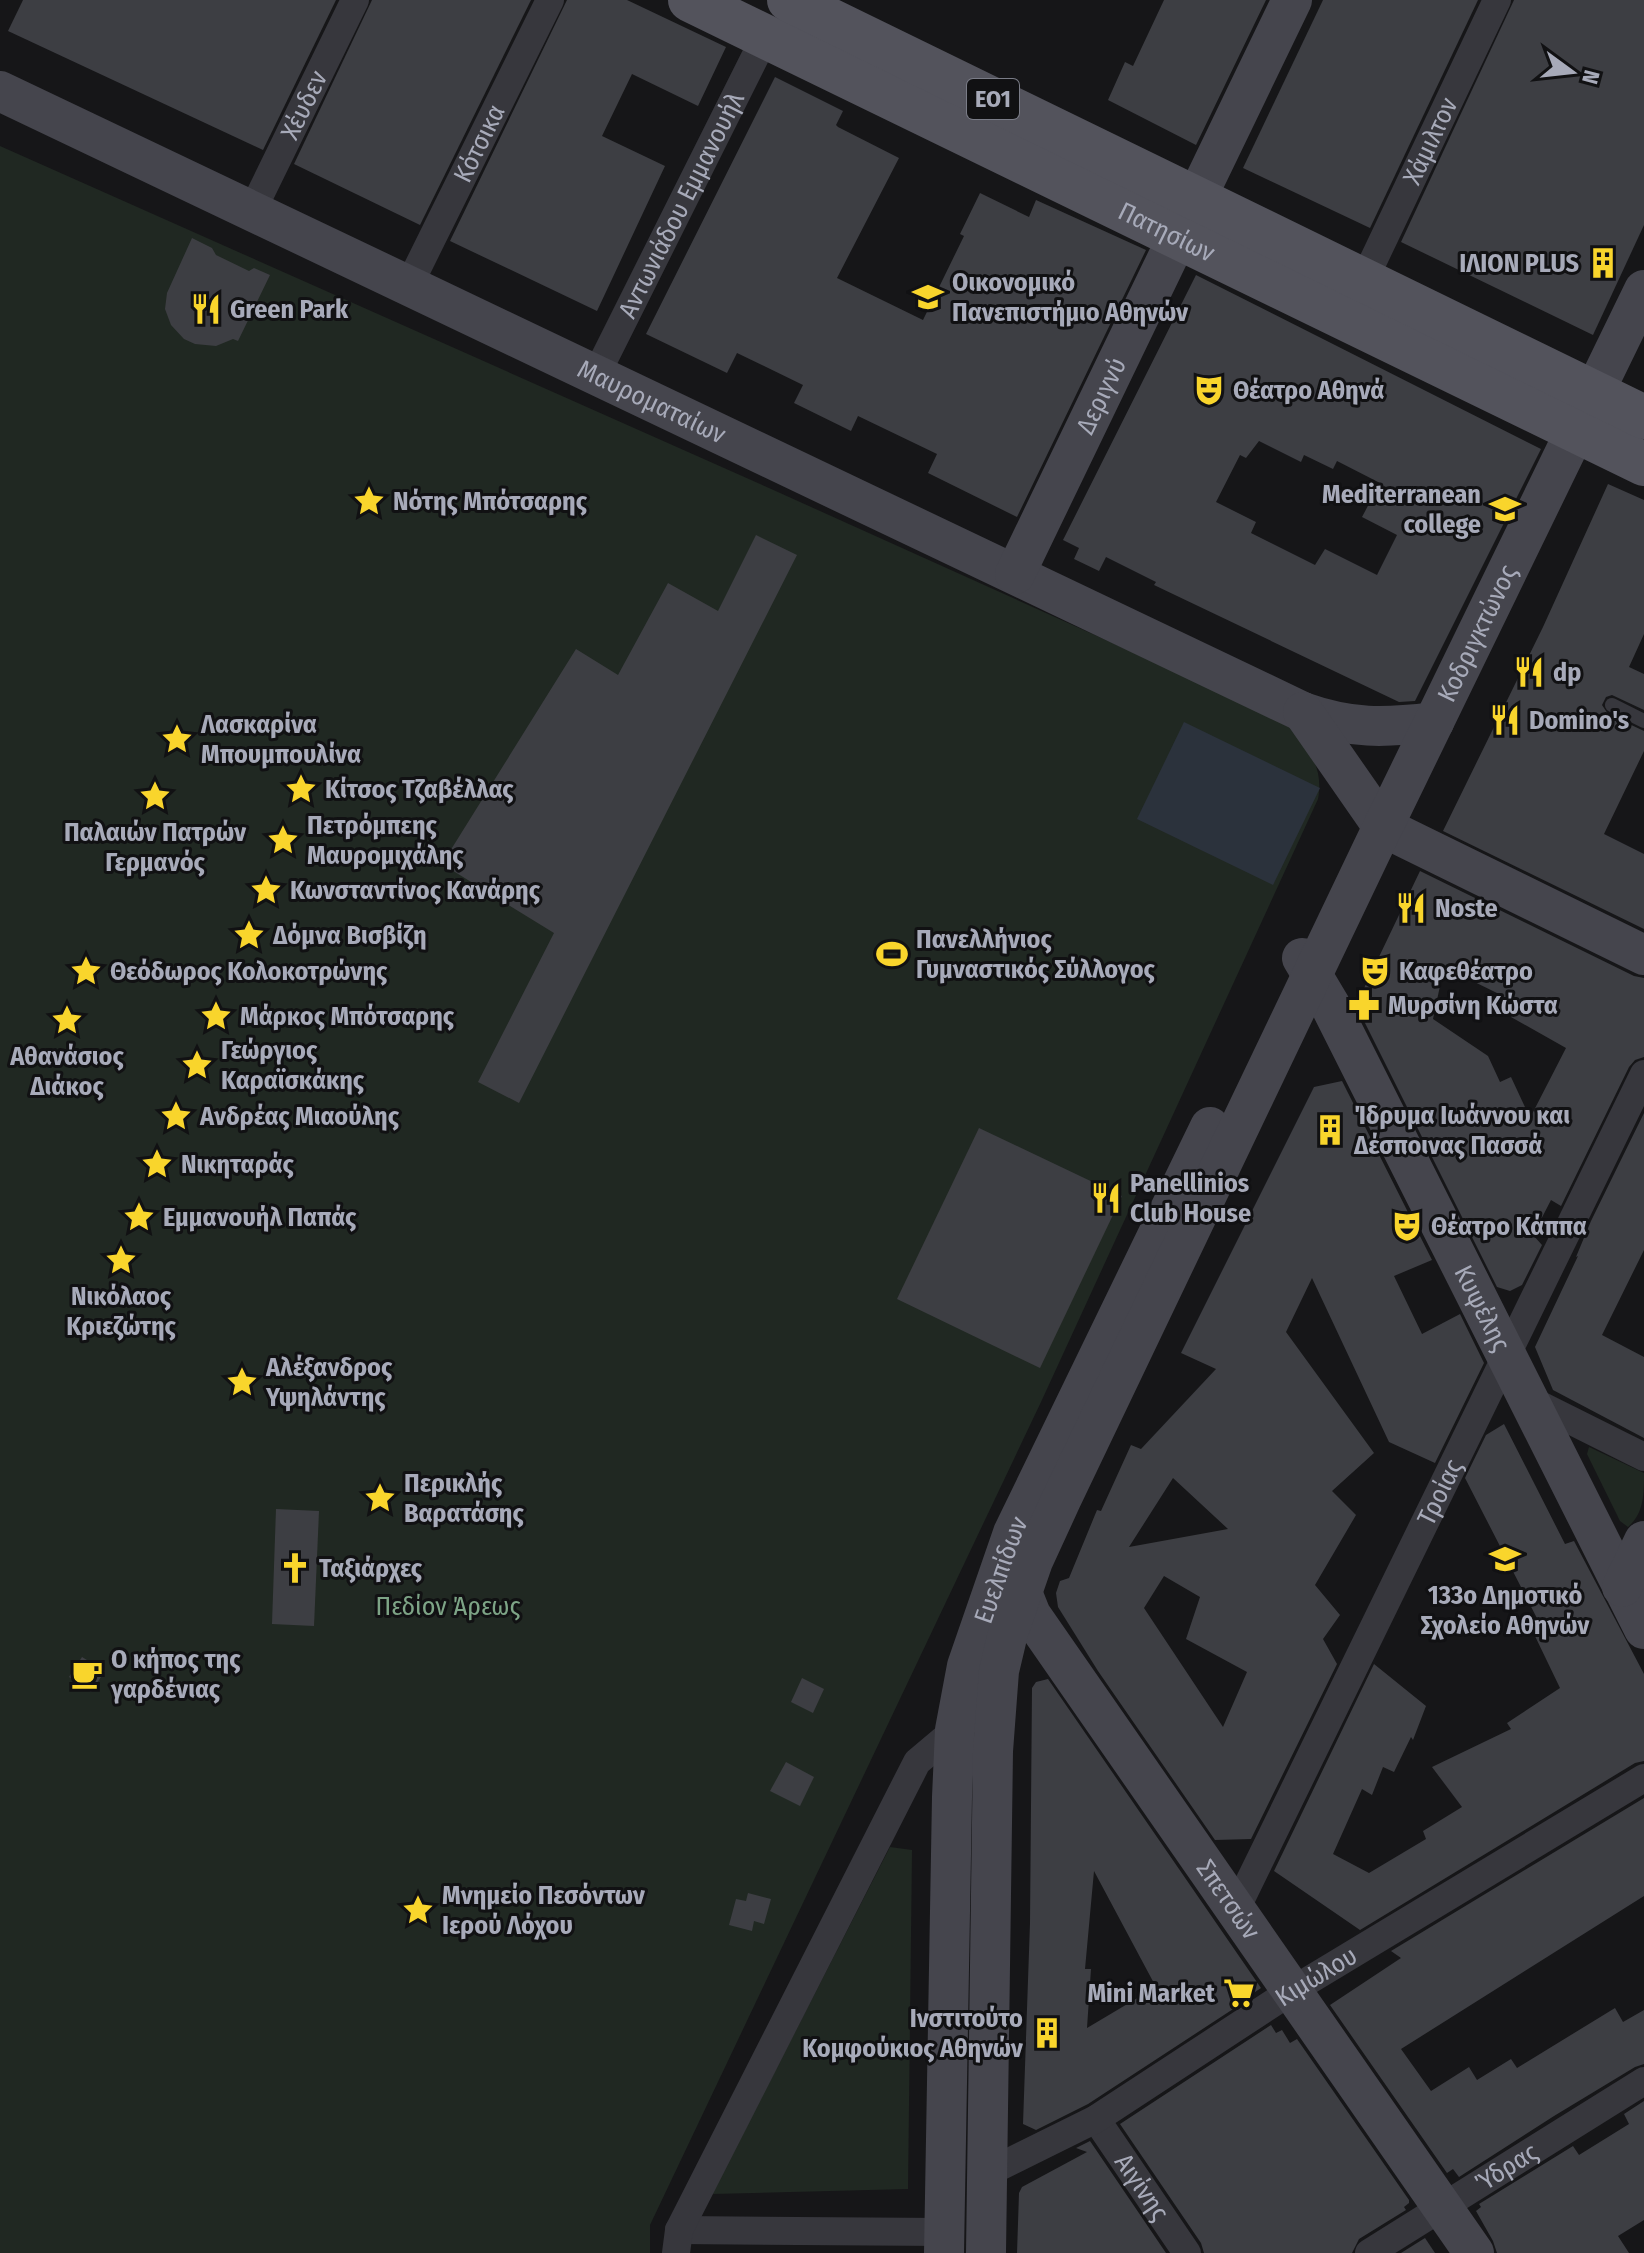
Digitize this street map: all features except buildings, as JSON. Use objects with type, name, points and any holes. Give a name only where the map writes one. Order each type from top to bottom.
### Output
[{"type":"main road","name":"Πατησίων","points":[[690,0],[765,37],[1187,218],[1364,280],[1585,412],[1644,464]]},
{"type":"main road","name":"Πατησίων","points":[[789,0],[1187,218],[1585,412],[1644,417]]},
{"type":"main road","name":"Δεριγνύ","points":[[1015,574],[1292,0]]},
{"type":"main road","name":"Μαυροματαίων","points":[[0,91],[1303,712],[1335,723],[1369,728],[1434,722]]},
{"type":"main road","name":"Κοδριγκτώνος","points":[[1304,962],[1375,815],[1434,722],[1644,290]]},
{"type":"main road","name":"Μαυροματαίων","points":[[1303,712],[1375,815]]},
{"type":"main road","points":[[1375,815],[1644,955]]},
{"type":"main road","name":"Κυψέλης","points":[[1304,962],[1330,1005],[1644,1629]]},
{"type":"main road","name":"Ευελπίδων","points":[[944,2243],[950,1845],[955,1730],[974,1642],[1013,1533],[1304,962]]},
{"type":"main road","name":"Ευελπίδων","points":[[986,2253],[993,1751],[999,1671],[1021,1593],[1061,1500],[1304,962]]},
{"type":"main road","name":"Σπετσών","points":[[1013,1533],[1013,1567],[1031,1615],[1474,2253]]},
{"type":"main road","points":[[1622,1587],[1644,1541]]},
{"type":"street","name":"Χέυδεν","points":[[252,211],[355,0]]},
{"type":"street","name":"Κότσικα","points":[[409,285],[550,0]]},
{"type":"street","name":"Χάμιλτον","points":[[1364,280],[1497,0]]},
{"type":"street","name":"Αντωνιάδου Εμμανουήλ","points":[[596,375],[765,37]]},
{"type":"street","name":"Τροίας","points":[[1236,1909],[1644,1074]]},
{"type":"street","points":[[1526,1398],[1644,1457]]},
{"type":"street","points":[[944,2243],[677,2241],[917,1762],[955,1730]]},
{"type":"street","name":"Κιμώλου","points":[[987,2173],[1096,2119],[1293,1990],[1644,1778]]},
{"type":"street","points":[[950,1845],[991,1846]]},
{"type":"street","name":"Ύδρας","points":[[1369,2253],[1644,2081]]},
{"type":"street","name":"Αιγίνης","points":[[1096,2119],[1187,2253]]},
{"type":"lane","points":[[1612,705],[1644,721]]},
{"type":"green space","name":"Πεδίον Άρεως","points":[[0,146],[1292,724],[1317,768],[1318,799],[1041,1402],[650,2225],[650,2253],[0,2253]]},
{"type":"green space","points":[[1589,1447],[1644,1473],[1640,1509],[1628,1527],[1620,1521],[1587,1454]]},
{"type":"green space","points":[[890,1847],[912,1850],[908,2189],[712,2194]]},
{"type":"shaded area","points":[[1184,722],[1320,788],[1273,885],[1137,819]]},
{"type":"place","name":"ΙΛΙΟΝ PLUS","points":[[1603,263]]},
{"type":"place","name":"Οικονομικό Πανεπιστήμιο Αθηνών","points":[[928,297]]},
{"type":"place","name":"Green Park","points":[[206,309]]},
{"type":"place","name":"Θέατρο Αθηνά","points":[[1209,390]]},
{"type":"place","name":"Νότης Μπότσαρης","points":[[369,501]]},
{"type":"place","name":"Mediterranean college","points":[[1505,509]]},
{"type":"place","name":"dp","points":[[1529,672]]},
{"type":"place","name":"Domino's","points":[[1505,720]]},
{"type":"place","name":"Λασκαρίνα Μπουμπουλίνα","points":[[177,739]]},
{"type":"place","name":"Κίτσος Τζαβέλλας","points":[[301,789]]},
{"type":"place","name":"Παλαιών Πατρών Γερμανός","points":[[155,796]]},
{"type":"place","name":"Πετρόμπεης Μαυρομιχάλης","points":[[283,840]]},
{"type":"place","name":"Κωνσταντίνος Κανάρης","points":[[266,890]]},
{"type":"place","name":"Noste","points":[[1411,908]]},
{"type":"place","name":"Δόμνα Βισβίζη","points":[[249,935]]},
{"type":"place","name":"Πανελλήνιος Γυμναστικός Σύλλογος","points":[[892,954]]},
{"type":"place","name":"Θεόδωρος Κολοκοτρώνης","points":[[86,971]]},
{"type":"place","name":"Καφεθέατρο","points":[[1375,971]]},
{"type":"place","name":"Μυρσίνη Κώστα","points":[[1364,1005]]},
{"type":"place","name":"Μάρκος Μπότσαρης","points":[[216,1016]]},
{"type":"place","name":"Αθανάσιος Διάκος","points":[[67,1020]]},
{"type":"place","name":"Γεώργιος Καραϊσκάκης","points":[[197,1065]]},
{"type":"place","name":"Ανδρέας Μιαούλης","points":[[176,1116]]},
{"type":"place","name":"Ίδρυμα Ιωάννου και Δέσποινας Πασσά","points":[[1330,1130]]},
{"type":"place","name":"Νικηταράς","points":[[157,1164]]},
{"type":"place","name":"Panellinios Club House","points":[[1106,1198]]},
{"type":"place","name":"Εμμανουήλ Παπάς","points":[[139,1217]]},
{"type":"place","name":"Θέατρο Κάππα","points":[[1407,1226]]},
{"type":"place","name":"Νικόλαος Κριεζώτης","points":[[121,1260]]},
{"type":"place","name":"Αλέξανδρος Υψηλάντης","points":[[242,1382]]},
{"type":"place","name":"Περικλής Βαρατάσης","points":[[380,1498]]},
{"type":"place","name":"133ο Δημοτικό Σχολείο Αθηνών","points":[[1505,1559]]},
{"type":"place","name":"Ταξιάρχες","points":[[295,1568]]},
{"type":"place","name":"Ο κήπος της γαρδένιας","points":[[87,1674]]},
{"type":"place","name":"Μνημείο Πεσόντων Ιερού Λόχου","points":[[418,1910]]},
{"type":"place","name":"Mini Market","points":[[1239,1993]]},
{"type":"place","name":"Ινστιτούτο Κομφούκιος Αθηνών","points":[[1047,2033]]}]
